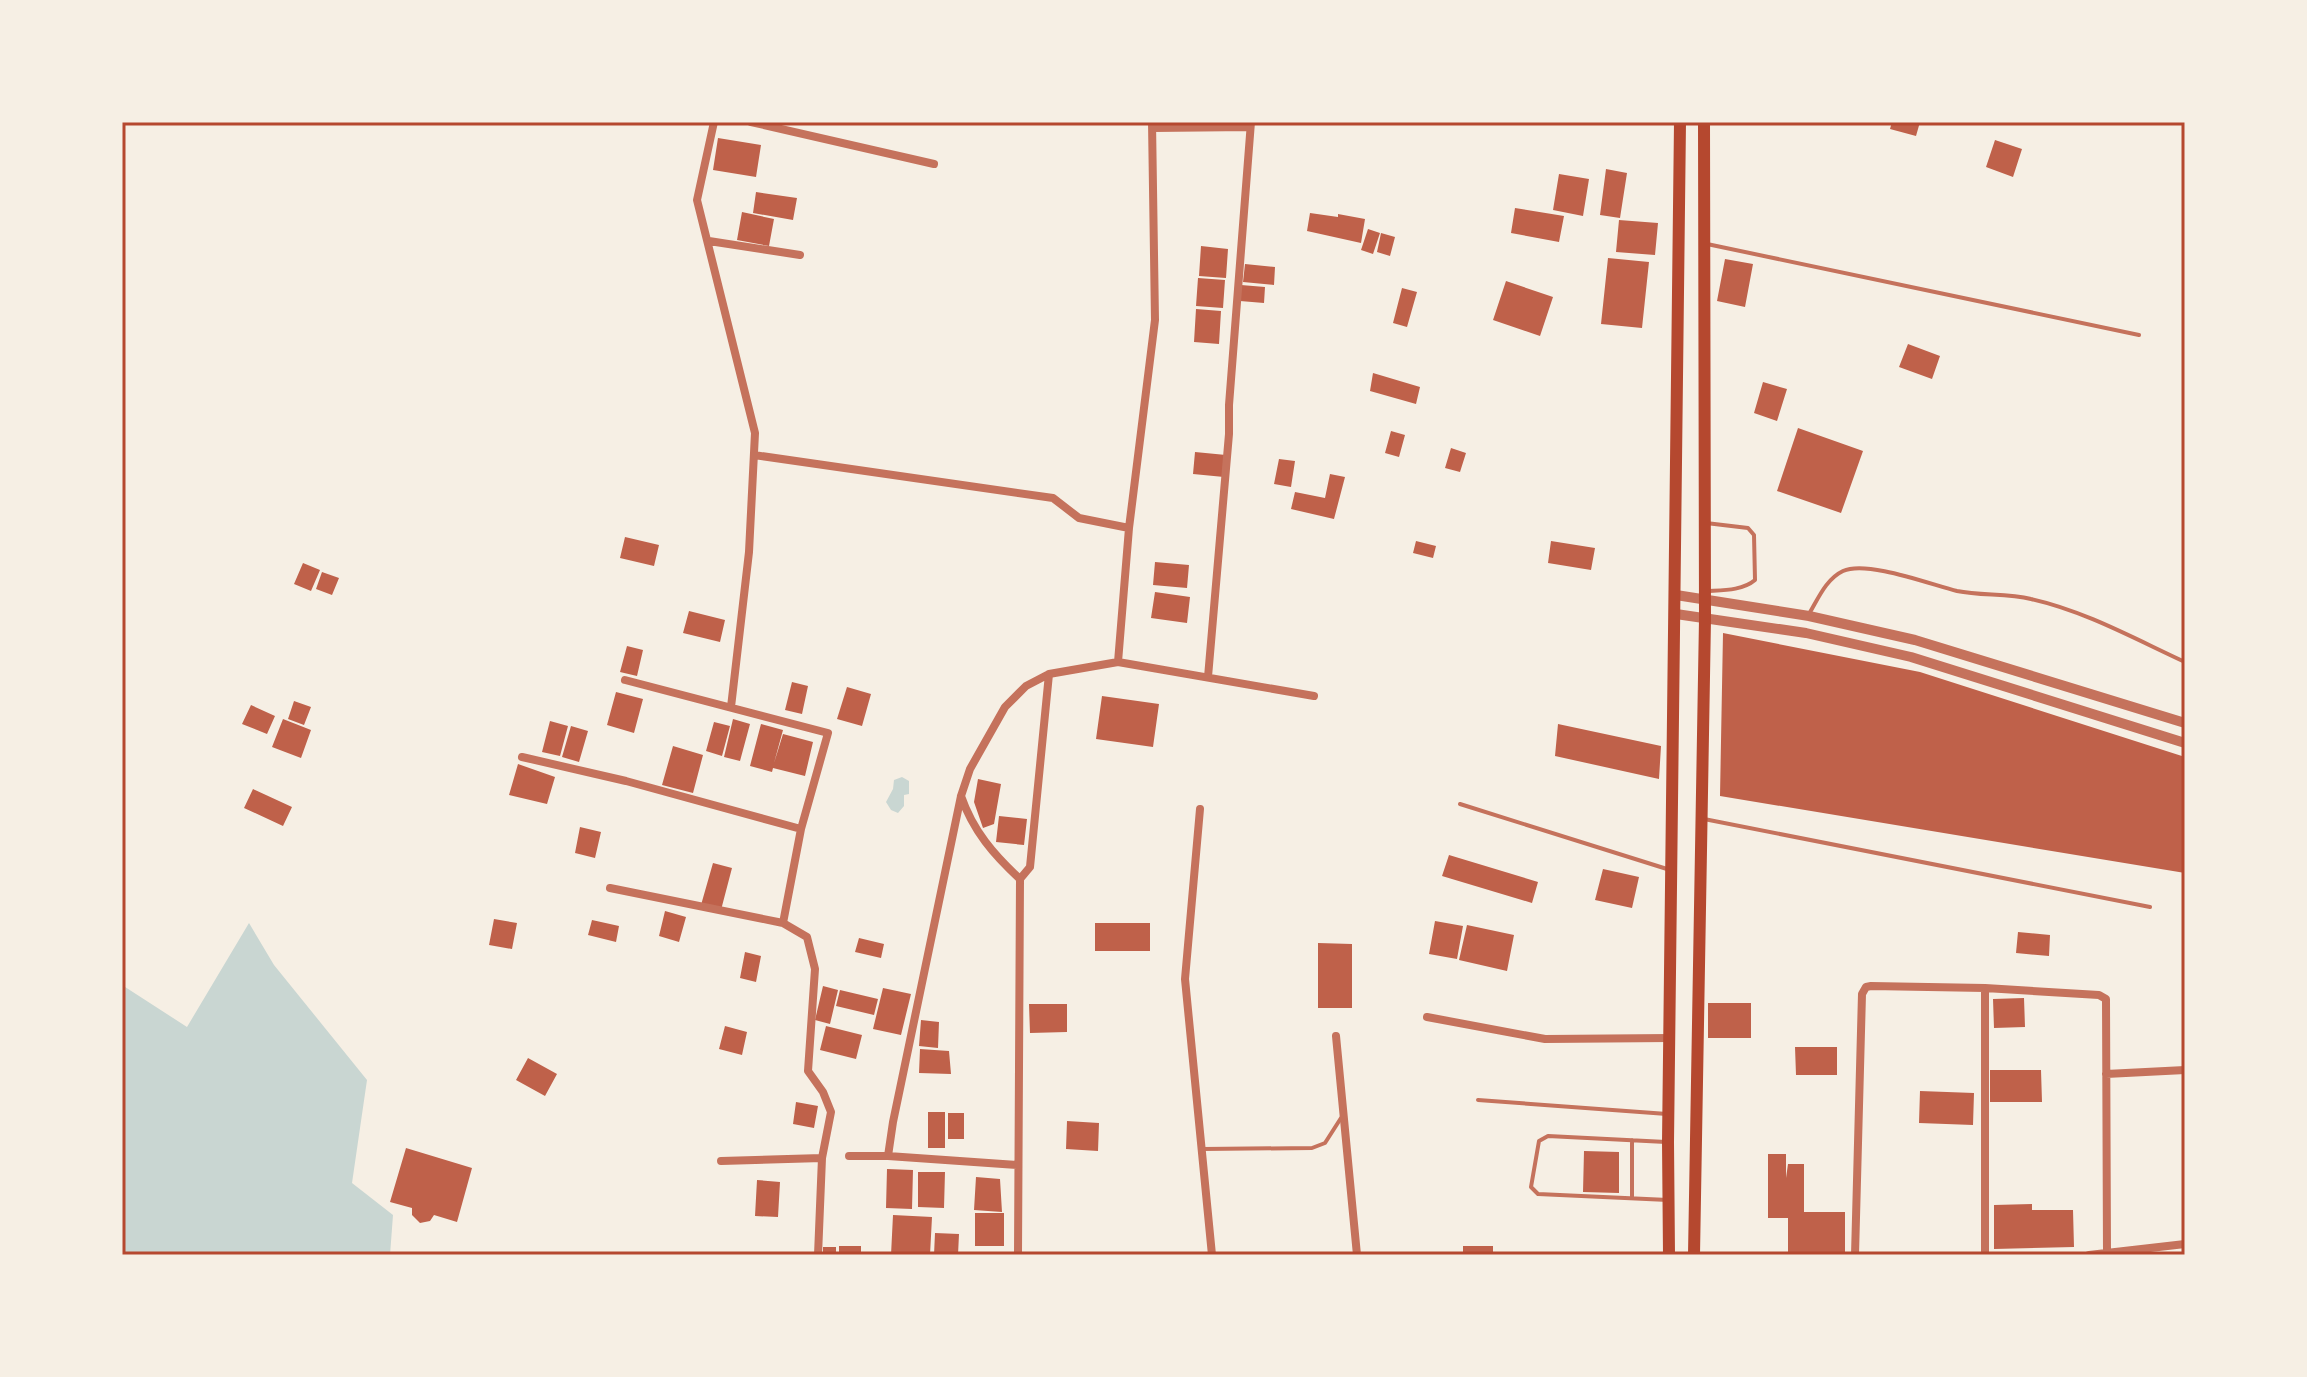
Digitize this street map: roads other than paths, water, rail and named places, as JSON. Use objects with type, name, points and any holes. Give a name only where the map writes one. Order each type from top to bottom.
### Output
[{"type":"highway","points":[[1669,1255],[1680,122]]},
{"type":"highway","points":[[1694,1255],[1705,619],[1704,122]]},
{"type":"street","points":[[714,122],[697,200],[755,433],[749,552],[731,707]]},
{"type":"street","points":[[751,122],[934,164]]},
{"type":"street","points":[[1118,662],[1129,528],[1155,320],[1153,125],[1250,124],[1229,434],[1208,677]]},
{"type":"street","points":[[709,241],[800,255]]},
{"type":"street","points":[[754,455],[1053,498],[1079,518],[1129,528]]},
{"type":"street","points":[[1676,595],[1704,596],[1915,640],[2185,723]]},
{"type":"street","points":[[1676,614],[1806,633],[1911,657],[2185,743]]},
{"type":"street","points":[[888,1156],[961,796],[970,769],[1005,707],[1026,686],[1049,674],[1118,662],[1314,696]]},
{"type":"street","points":[[1018,1255],[1020,879],[1030,867],[1049,674]]},
{"type":"street","points":[[625,680],[828,733],[801,829],[783,923]]},
{"type":"street","points":[[522,757],[626,781],[801,829]]},
{"type":"street","points":[[961,796],[968,816],[981,837],[994,855],[1020,879]]},
{"type":"street","points":[[1200,809],[1185,979],[1212,1255]]},
{"type":"street","points":[[610,888],[783,923],[807,937],[815,969],[808,1071],[823,1092],[831,1112],[822,1158],[818,1255]]},
{"type":"street","points":[[1855,1255],[1863,990],[1871,986],[1985,988],[2103,996],[2107,1003],[2107,1252]]},
{"type":"street","points":[[1985,988],[1985,1255]]},
{"type":"street","points":[[1427,1017],[1545,1039],[1671,1038]]},
{"type":"street","points":[[1336,1036],[1357,1255]]},
{"type":"street","points":[[2106,1074],[2185,1070]]},
{"type":"street","points":[[849,1156],[1017,1165]]},
{"type":"street","points":[[721,1161],[822,1158]]},
{"type":"street","points":[[2089,1255],[2185,1244]]},
{"type":"lane","points":[[1703,243],[2139,335]]},
{"type":"lane","points":[[1704,523],[1748,528],[1754,535],[1755,580],[1704,596]]},
{"type":"lane","points":[[1809,616],[1826,585],[1844,570],[1864,569],[1916,578],[1960,591],[2031,599],[2090,618],[2185,662]]},
{"type":"lane","points":[[1460,804],[1673,872]]},
{"type":"lane","points":[[1702,818],[2150,907]]},
{"type":"lane","points":[[1478,1100],[1670,1114]]},
{"type":"lane","points":[[1203,1149],[1312,1148],[1325,1143],[1342,1116]]},
{"type":"lane","points":[[1668,1142],[1548,1136],[1539,1141],[1531,1187],[1538,1194],[1670,1201]]},
{"type":"lane","points":[[1632,1140],[1632,1199]]}]
